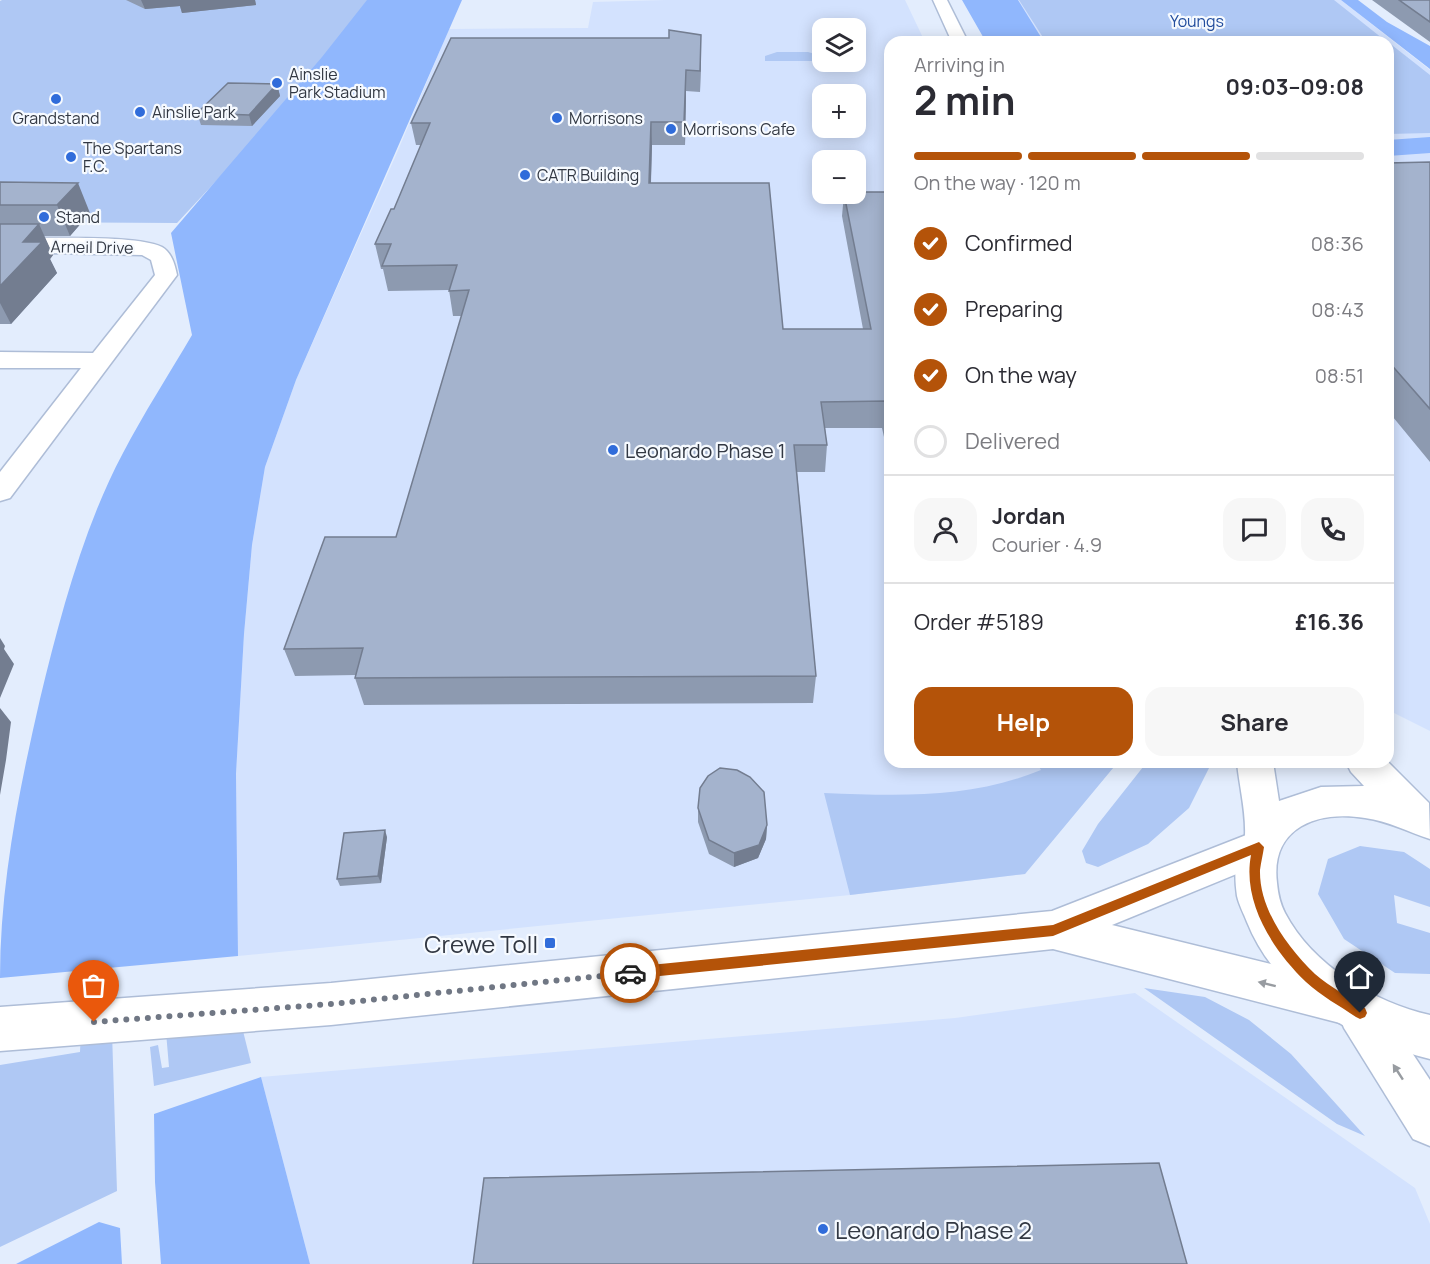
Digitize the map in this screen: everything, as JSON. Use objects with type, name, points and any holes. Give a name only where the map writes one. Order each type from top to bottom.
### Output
[{"type":"street","points":[[940,0],[957,36]]},
{"type":"street","name":"Arneil Drive","points":[[0,245],[135,247],[156,251],[164,261],[166,275],[0,492]]},
{"type":"street","points":[[0,360],[102,361]]},
{"type":"street","points":[[1256,768],[1262,841],[1254,870],[1258,896],[1269,924],[1287,952],[1312,979],[1352,1008],[1393,1028],[1430,1037]]},
{"type":"street","points":[[1370,768],[1425,821]]},
{"type":"street","points":[[0,1029],[331,1004],[1053,930],[1262,841],[1280,819],[1301,807],[1327,801],[1356,801],[1387,807],[1425,821]]},
{"type":"street","points":[[1053,930],[1352,1008],[1430,1122]]},
{"type":"shaded area","points":[[367,0],[462,0],[296,380],[265,467],[252,545],[236,774],[238,956],[0,978],[3,908],[18,802],[40,699],[74,573],[96,512],[123,453],[192,335],[171,233],[322,57]]},
{"type":"shaded area","points":[[905,0],[922,36],[884,36],[884,768],[1113,768],[1025,874],[850,895],[238,956],[236,774],[252,545],[265,467],[296,380],[449,29],[588,28],[593,2]]},
{"type":"shaded area","points":[[962,0],[1018,0],[1040,36],[983,36]]},
{"type":"shaded area","points":[[969,0],[1341,0],[1387,36],[988,36]]},
{"type":"shaded area","points":[[1341,0],[1358,0],[1387,22],[1430,46],[1430,69],[1394,41],[1394,36],[1387,36]]},
{"type":"shaded area","points":[[1394,42],[1430,70],[1430,731],[1394,713]]},
{"type":"shaded area","points":[[1430,137],[1430,153],[1394,156],[1394,140]]},
{"type":"shaded area","points":[[1135,993],[1415,1188],[1430,1224],[1430,1264],[310,1264],[261,1077],[955,1018]]},
{"type":"shaded area","points":[[261,1077],[310,1264],[161,1264],[155,1182],[154,1114]]},
{"type":"shaded area","points":[[99,1222],[120,1228],[122,1264],[16,1264]]},
{"type":"green space","name":"Ainslie Park","points":[[384,0],[177,223],[0,222],[0,1]]},
{"type":"green space","name":"Youngs","points":[[1019,0],[1334,0],[1379,36],[1042,36]]},
{"type":"green space","points":[[1394,47],[1430,75],[1430,133],[1394,134]]},
{"type":"green space","points":[[777,52],[808,52],[812,53],[812,61],[765,61],[765,56]]},
{"type":"green space","points":[[1040,768],[1113,768],[1025,874],[850,895],[824,793],[934,794],[988,786],[1041,770]]},
{"type":"green space","points":[[1142,768],[1209,768],[1189,808],[1148,844],[1098,867],[1086,863],[1082,851],[1098,824]]},
{"type":"green space","points":[[1360,846],[1404,852],[1430,869],[1430,907],[1394,895],[1397,923],[1430,933],[1430,974],[1395,973],[1344,939],[1318,894],[1328,859]]},
{"type":"green space","points":[[110,968],[117,1191],[0,1247],[0,1065],[80,1052],[84,970]]},
{"type":"green space","points":[[1144,988],[1205,997],[1249,1020],[1291,1054],[1365,1136],[1337,1124]]},
{"type":"green space","points":[[241,1023],[251,1063],[154,1086],[150,1047],[158,1045],[162,1068],[169,1067],[166,1032]]},
{"type":"building","points":[[1399,0],[1430,0],[1430,22]]},
{"type":"building","name":"Leonardo Phase 1","points":[[669,30],[701,35],[700,71],[686,70],[684,122],[651,122],[649,183],[769,183],[783,329],[871,329],[846,204],[866,204],[866,192],[884,192],[884,401],[821,402],[827,445],[794,445],[816,676],[355,678],[363,648],[284,649],[325,537],[396,537],[469,290],[449,291],[457,265],[382,266],[391,244],[375,244],[391,209],[394,209],[430,123],[411,123],[451,38],[669,38]]},
{"type":"building","points":[[228,83],[277,84],[249,115],[197,113]]},
{"type":"building","points":[[1430,162],[1430,409],[1394,368],[1394,163]]},
{"type":"building","points":[[0,182],[78,183],[57,205],[0,205]]},
{"type":"building","points":[[0,224],[39,224],[23,242],[42,242],[0,286]]},
{"type":"building","points":[[720,768],[737,770],[750,777],[764,792],[767,825],[759,845],[734,853],[709,840],[698,808],[700,788],[708,776]]},
{"type":"building","points":[[385,830],[378,876],[337,879],[344,833]]},
{"type":"building","name":"Leonardo Phase 2","points":[[1159,1163],[1187,1264],[473,1264],[484,1178]]},
{"type":"way so far","points":[[94,1022],[331,1004],[630,973]]},
{"type":"place","name":"Ainslie Park Stadium","points":[[277,83]]},
{"type":"place","name":"Grandstand","points":[[56,99]]},
{"type":"place","name":"Ainslie Park","points":[[140,112]]},
{"type":"place","name":"Morrisons","points":[[557,118]]},
{"type":"place","name":"Morrisons Cafe","points":[[671,129]]},
{"type":"place","name":"The Spartans F.C.","points":[[71,157]]},
{"type":"place","name":"CATR Building","points":[[525,175]]},
{"type":"place","name":"Stand","points":[[44,217]]},
{"type":"place","name":"Leonardo Phase 1","points":[[613,450]]},
{"type":"place","name":"Crewe Toll","points":[[550,943]]},
{"type":"place","name":"Leonardo Phase 2","points":[[823,1229]]},
{"type":"route","points":[[630,973],[1053,930],[1259,847],[1254,870],[1258,896],[1269,924],[1287,952],[1312,979],[1360,1013]]}]
